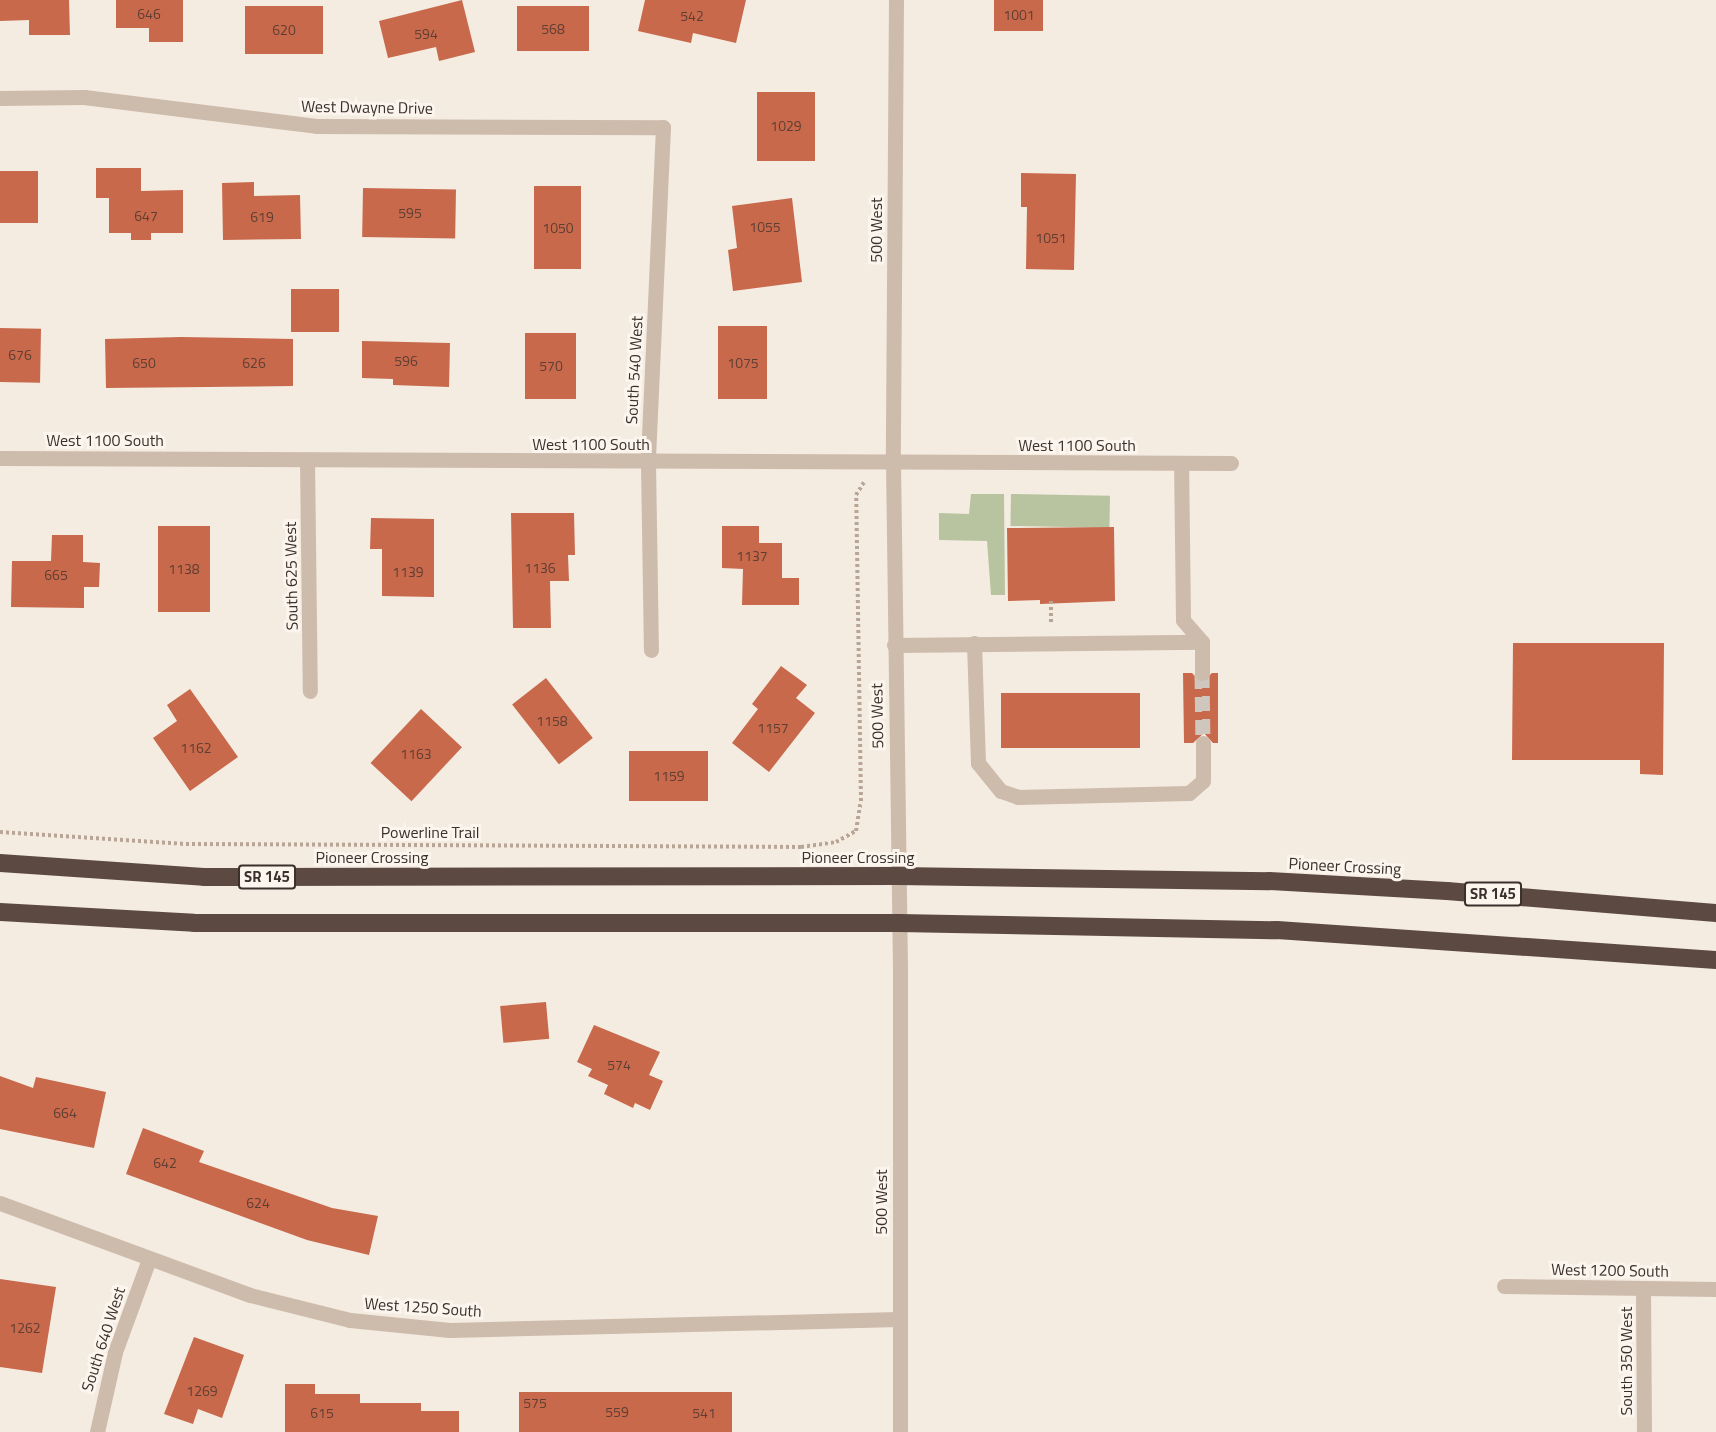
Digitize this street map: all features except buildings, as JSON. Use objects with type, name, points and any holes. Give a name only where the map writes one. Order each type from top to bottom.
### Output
[{"type":"highway","name":"Pioneer Crossing","points":[[0,863],[204,877],[897,876],[1269,881],[1447,891],[1716,913]]},
{"type":"highway","points":[[0,912],[194,923],[898,923],[1277,930],[1716,960]]},
{"type":"street","name":"500 West","points":[[896,0],[893,462],[900,1432]]},
{"type":"street","name":"West Dwayne Drive","points":[[0,98],[84,97],[316,126],[663,127]]},
{"type":"street","name":"South 540 West","points":[[651,650],[648,463],[663,127]]},
{"type":"street","name":"West 1100 South","points":[[0,458],[648,463],[1231,463]]},
{"type":"street","name":"South 625 West","points":[[308,460],[310,691]]},
{"type":"street","points":[[1181,463],[1183,620],[1202,642],[1202,673]]},
{"type":"street","points":[[894,645],[1202,642]]},
{"type":"street","points":[[974,644],[978,763],[1001,791],[1018,797],[1189,793],[1203,781],[1203,743]]},
{"type":"street","name":"West 1250 South","points":[[0,1203],[250,1294],[350,1320],[450,1330],[899,1319]]},
{"type":"street","name":"South 640 West","points":[[97,1432],[115,1352],[149,1259]]},
{"type":"street","name":"West 1200 South","points":[[1504,1286],[1716,1289]]},
{"type":"street","name":"South 350 West","points":[[1643,1289],[1644,1432]]},
{"type":"path","name":"Powerline Trail","points":[[0,832],[186,844],[801,847],[836,842],[856,831],[861,801],[856,495]]},
{"type":"green space","points":[[971,494],[1004,494],[1005,595],[991,595],[987,541],[939,540],[939,513],[969,514]]},
{"type":"green space","points":[[1011,494],[1110,496],[1109,528],[1010,526]]},
{"type":"tunnel","points":[[1202,673],[1203,743]]}]
